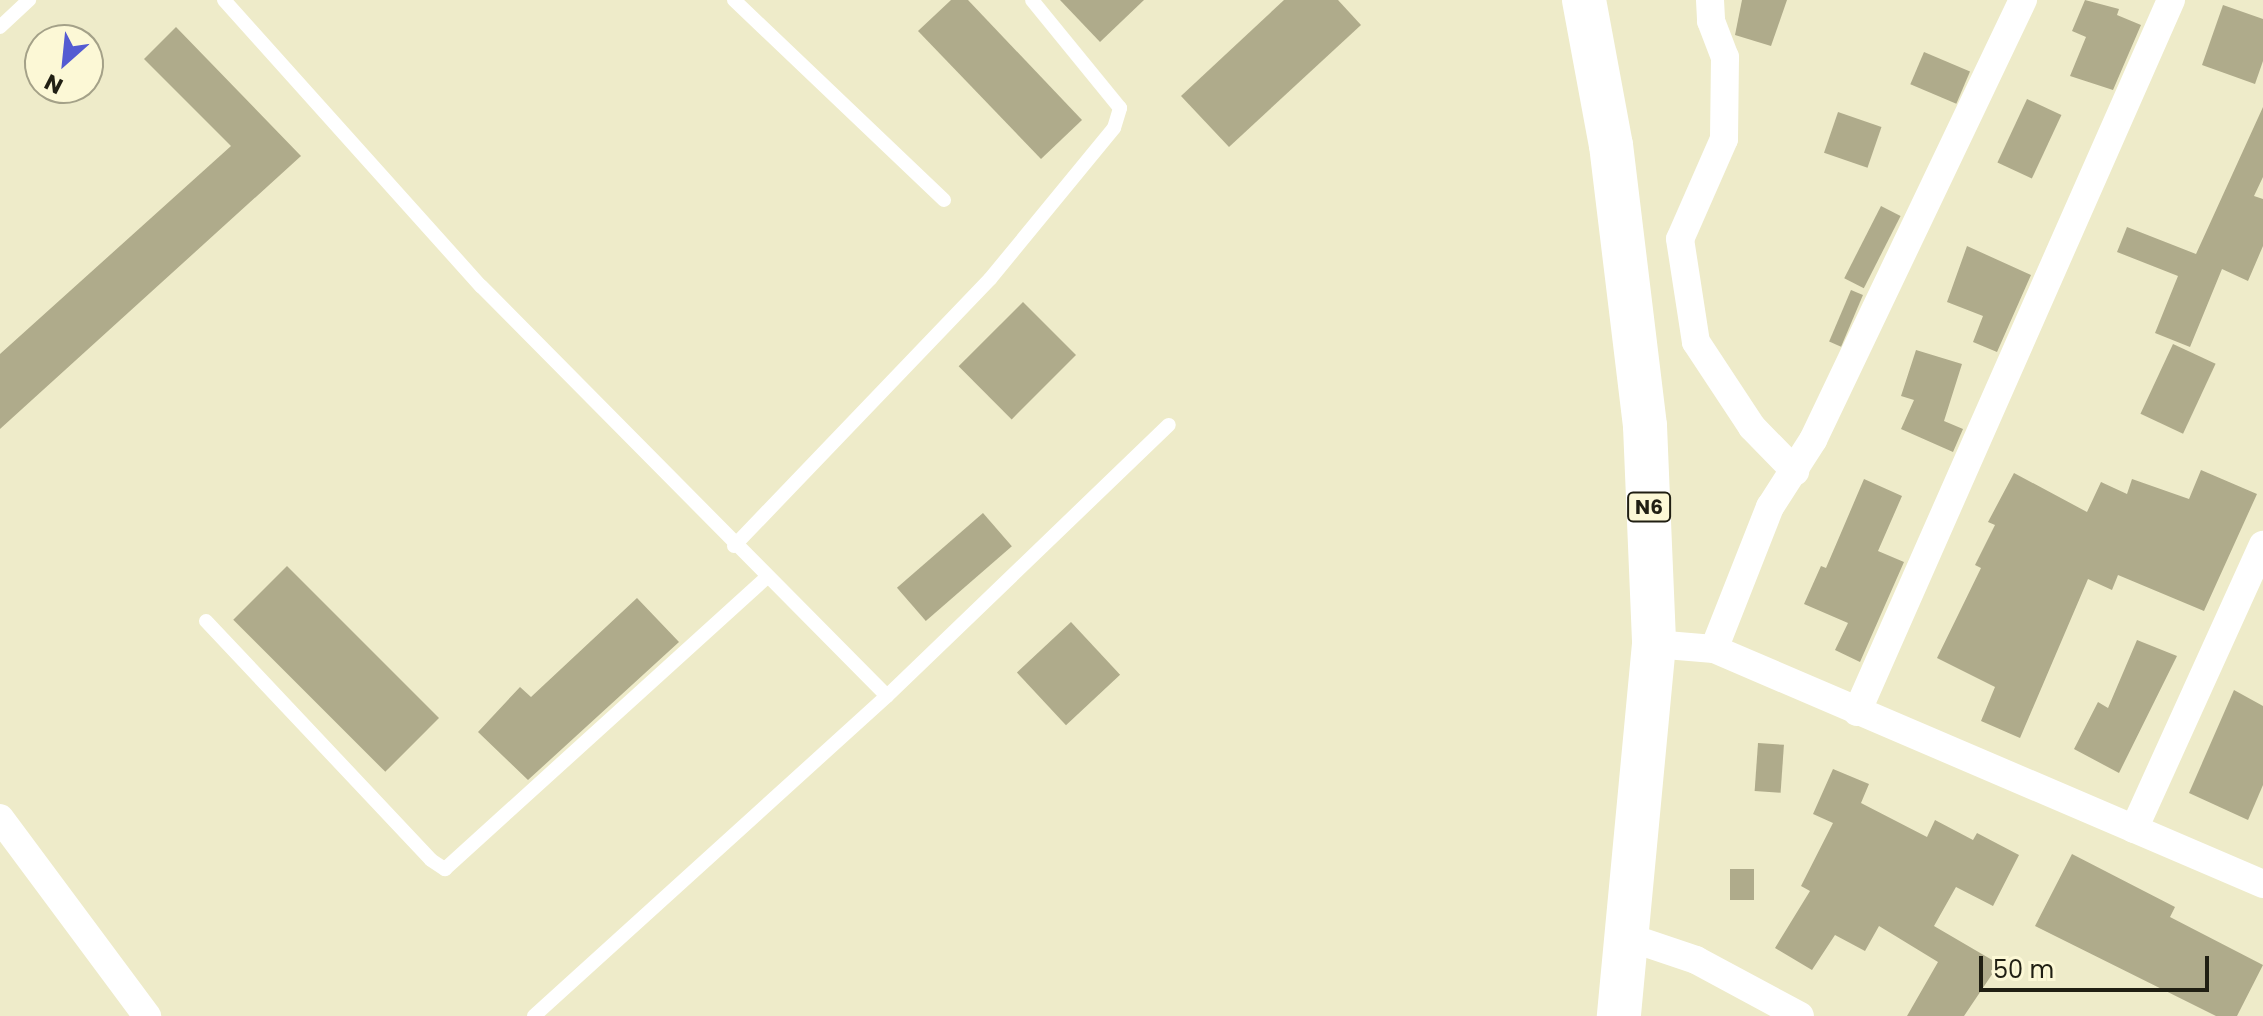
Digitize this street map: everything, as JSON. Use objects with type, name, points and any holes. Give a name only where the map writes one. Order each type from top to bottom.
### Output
[{"type":"highway","name":"N6","points":[[1584,0],[1611,145],[1645,426],[1654,644],[1619,1016]]},
{"type":"street","points":[[1710,0],[1711,21],[1725,57],[1724,139],[1680,239],[1696,342],[1752,427],[1795,471]]},
{"type":"street","points":[[1714,649],[1770,507],[1795,471],[2023,0]]},
{"type":"street","points":[[1857,712],[2171,0]]},
{"type":"street","points":[[2134,829],[2263,545]]},
{"type":"street","points":[[1654,644],[1714,649],[2263,884]]},
{"type":"street","points":[[0,818],[147,1016]]},
{"type":"street","points":[[1628,937],[1696,960],[1800,1016]]},
{"type":"lane","points":[[0,27],[29,0]]},
{"type":"lane","points":[[224,0],[481,286],[734,546],[887,696]]},
{"type":"lane","points":[[734,0],[944,200]]},
{"type":"lane","points":[[734,546],[990,279],[1114,128],[1120,108],[1115,99],[1032,0]]},
{"type":"lane","points":[[534,1016],[887,696],[1169,425]]},
{"type":"lane","points":[[206,621],[431,860],[445,869],[766,578]]},
{"type":"building","points":[[951,0],[968,0],[1082,120],[1041,159],[918,31]]},
{"type":"building","points":[[1060,0],[1144,0],[1100,42]]},
{"type":"building","points":[[1284,0],[1338,0],[1361,25],[1229,147],[1181,96]]},
{"type":"building","points":[[1742,0],[1787,0],[1771,46],[1735,35]]},
{"type":"building","points":[[2085,0],[2119,9],[2117,15],[2141,25],[2113,90],[2070,76],[2086,37],[2072,31]]},
{"type":"building","points":[[2223,5],[2263,19],[2263,61],[2255,84],[2202,65]]},
{"type":"building","points":[[176,27],[301,156],[0,429],[0,354],[231,146],[144,59]]},
{"type":"building","points":[[1924,52],[1970,72],[1956,104],[1910,84]]},
{"type":"building","points":[[2027,99],[2061,115],[2032,179],[1997,162]]},
{"type":"building","points":[[2263,107],[2263,177],[2254,196],[2263,199],[2263,246],[2248,281],[2222,269],[2190,347],[2155,333],[2178,276],[2117,252],[2127,227],[2196,254]]},
{"type":"building","points":[[1838,112],[1881,127],[1867,168],[1824,153]]},
{"type":"building","points":[[1881,206],[1901,216],[1864,288],[1844,278]]},
{"type":"building","points":[[1967,246],[2031,275],[1997,352],[1973,342],[1983,316],[1947,302]]},
{"type":"building","points":[[1851,290],[1863,295],[1841,347],[1829,342]]},
{"type":"building","points":[[1023,302],[1076,355],[1012,419],[959,366]]},
{"type":"building","points":[[2173,344],[2216,364],[2183,434],[2140,414]]},
{"type":"building","points":[[1916,350],[1962,364],[1944,421],[1963,429],[1953,452],[1901,429],[1914,400],[1901,396]]},
{"type":"building","points":[[2201,470],[2257,494],[2204,611],[2118,575],[2112,590],[2088,579],[2020,738],[1981,721],[1995,687],[1937,658],[1981,568],[1975,565],[1995,525],[1988,522],[2014,473],[2087,512],[2101,482],[2127,494],[2132,479],[2189,499]]},
{"type":"building","points":[[1864,479],[1902,496],[1878,551],[1904,562],[1860,662],[1835,650],[1848,623],[1804,604],[1821,566],[1826,568]]},
{"type":"building","points":[[983,513],[1012,546],[926,621],[897,588]]},
{"type":"building","points":[[287,566],[439,718],[385,772],[233,620]]},
{"type":"building","points":[[637,598],[679,642],[528,780],[478,732],[520,687],[531,697]]},
{"type":"building","points":[[1071,622],[1120,675],[1066,725],[1017,672]]},
{"type":"building","points":[[2137,640],[2177,656],[2119,773],[2074,749],[2098,702],[2108,708]]},
{"type":"building","points":[[2234,690],[2263,706],[2263,785],[2248,820],[2189,793]]},
{"type":"building","points":[[1758,743],[1784,745],[1781,793],[1755,791]]},
{"type":"building","points":[[1833,769],[1869,784],[1861,803],[1927,837],[1935,820],[1973,840],[1977,833],[2019,855],[1993,906],[1956,887],[1934,926],[1999,964],[1964,1016],[1907,1016],[1938,962],[1879,926],[1865,951],[1835,935],[1812,970],[1775,948],[1810,891],[1801,886],[1833,823],[1813,814]]},
{"type":"building","points":[[2072,854],[2175,907],[2170,917],[2263,965],[2237,1016],[2216,1016],[2035,926]]},
{"type":"building","points":[[1730,869],[1754,869],[1754,900],[1730,900]]}]
